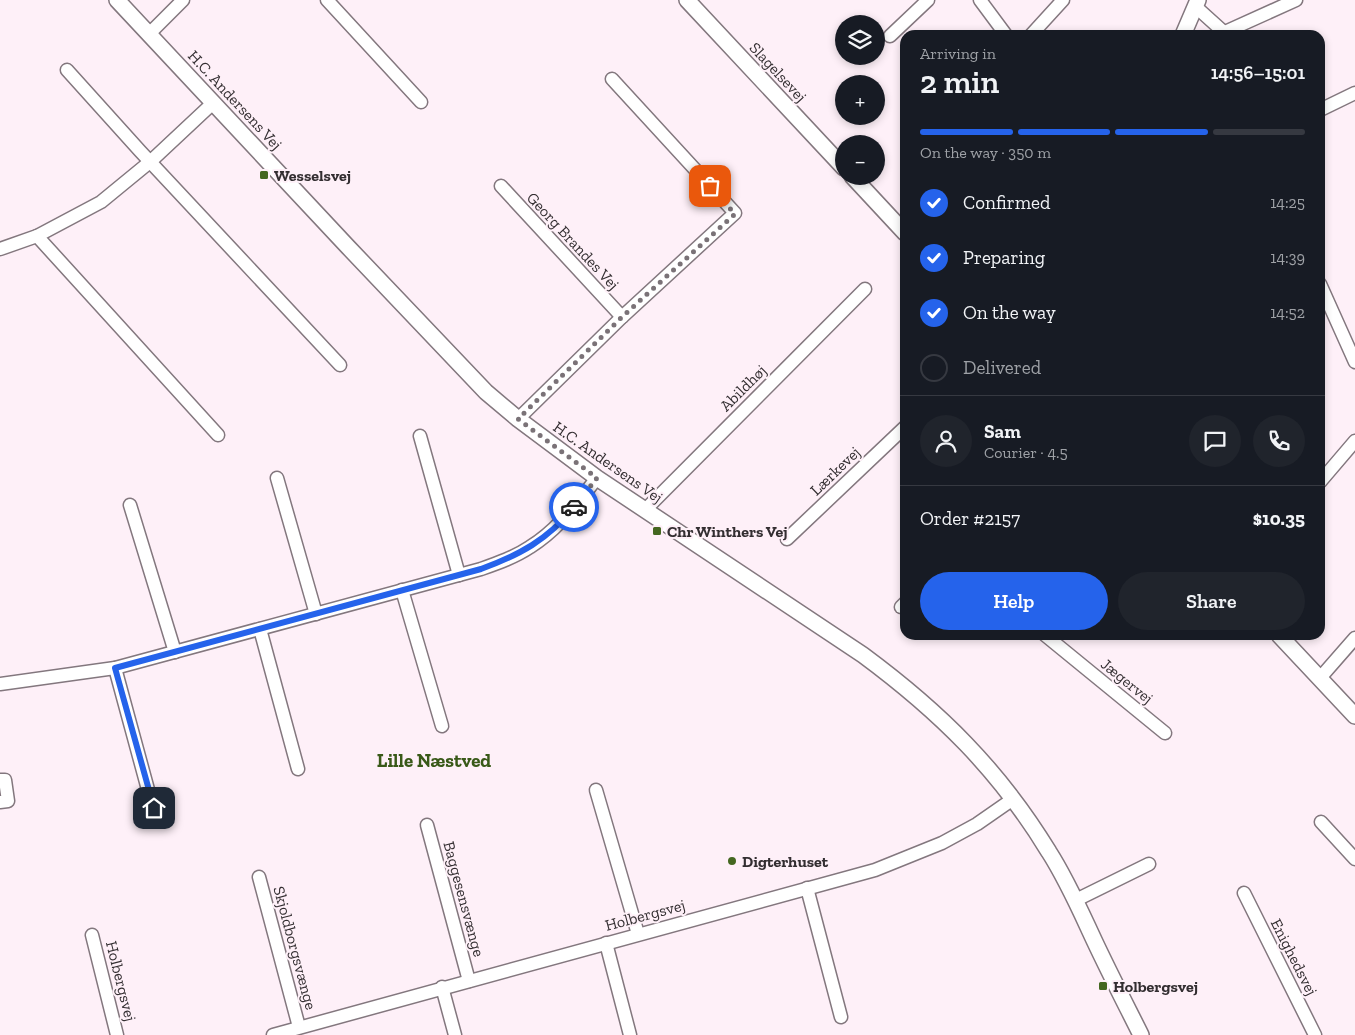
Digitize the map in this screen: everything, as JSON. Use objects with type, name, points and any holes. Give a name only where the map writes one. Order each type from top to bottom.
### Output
[{"type":"street","name":"H.C. Andersens Vej","points":[[117,0],[486,392],[518,419],[597,478],[863,655],[904,685],[947,724],[984,762],[1013,799],[1050,853],[1076,900],[1141,1035]]},
{"type":"street","points":[[149,34],[183,0]]},
{"type":"street","points":[[327,0],[421,102]]},
{"type":"street","name":"Slagelsevej","points":[[687,0],[835,158]]},
{"type":"street","points":[[890,36],[928,0]]},
{"type":"street","points":[[980,0],[1002,30]]},
{"type":"street","points":[[1036,30],[1063,0]]},
{"type":"street","points":[[1234,30],[1296,0]]},
{"type":"street","points":[[1184,30],[1197,4],[1222,30]]},
{"type":"street","points":[[67,70],[340,365]]},
{"type":"street","points":[[518,419],[622,317],[735,214],[612,79]]},
{"type":"street","points":[[1325,108],[1355,94]]},
{"type":"street","points":[[0,249],[37,236],[102,202],[151,161],[213,103]]},
{"type":"street","points":[[860,185],[900,228]]},
{"type":"street","name":"Georg Brandes Vej","points":[[501,186],[622,317]]},
{"type":"street","points":[[37,236],[218,435]]},
{"type":"street","name":"Abildhøj","points":[[645,510],[865,289]]},
{"type":"street","points":[[1325,295],[1355,362]]},
{"type":"street","name":"Lærkevej","points":[[787,540],[900,432]]},
{"type":"street","points":[[420,436],[459,575]]},
{"type":"street","points":[[1325,476],[1355,441]]},
{"type":"street","points":[[277,478],[316,614]]},
{"type":"street","points":[[0,684],[115,668],[481,569],[508,559],[532,546],[564,519],[597,478]]},
{"type":"street","points":[[130,506],[175,652]]},
{"type":"street","points":[[402,590],[442,726]]},
{"type":"street","points":[[260,629],[298,769]]},
{"type":"street","points":[[1320,678],[1355,638]]},
{"type":"street","name":"Jægervej","points":[[1051,640],[1165,733]]},
{"type":"street","points":[[1284,640],[1355,716]]},
{"type":"street","points":[[115,668],[154,808]]},
{"type":"street","points":[[0,780],[5,780],[8,801],[0,802]]},
{"type":"street","points":[[596,790],[638,934]]},
{"type":"street","name":"Holbergsvej","points":[[274,1035],[876,870],[942,843],[977,824],[1013,799]]},
{"type":"street","points":[[1321,822],[1353,854]]},
{"type":"street","name":"Baggesensvænge","points":[[427,825],[469,981]]},
{"type":"street","points":[[1076,900],[1149,864]]},
{"type":"street","name":"Skjoldborgsvænge","points":[[259,877],[299,1027]]},
{"type":"street","points":[[807,888],[840,1017]]},
{"type":"street","name":"Enighedsvej","points":[[1244,893],[1315,1035]]},
{"type":"street","name":"Holbergsvej","points":[[92,935],[117,1035]]},
{"type":"street","points":[[606,943],[630,1035]]},
{"type":"street","points":[[442,988],[455,1035]]},
{"type":"way so far","points":[[574,507],[597,478],[518,419],[622,317],[735,214],[710,186]]},
{"type":"place","name":"Wesselsvej","points":[[264,175]]},
{"type":"place","name":"Chr Winthers Vej","points":[[657,531]]},
{"type":"place","name":"Digterhuset","points":[[732,861]]},
{"type":"place","name":"Holbergsvej","points":[[1103,986]]},
{"type":"district","name":"Lille Næstved","points":[[434,760]]},
{"type":"route","points":[[154,808],[115,668],[481,569],[508,559],[532,546],[564,519],[574,507]]}]
